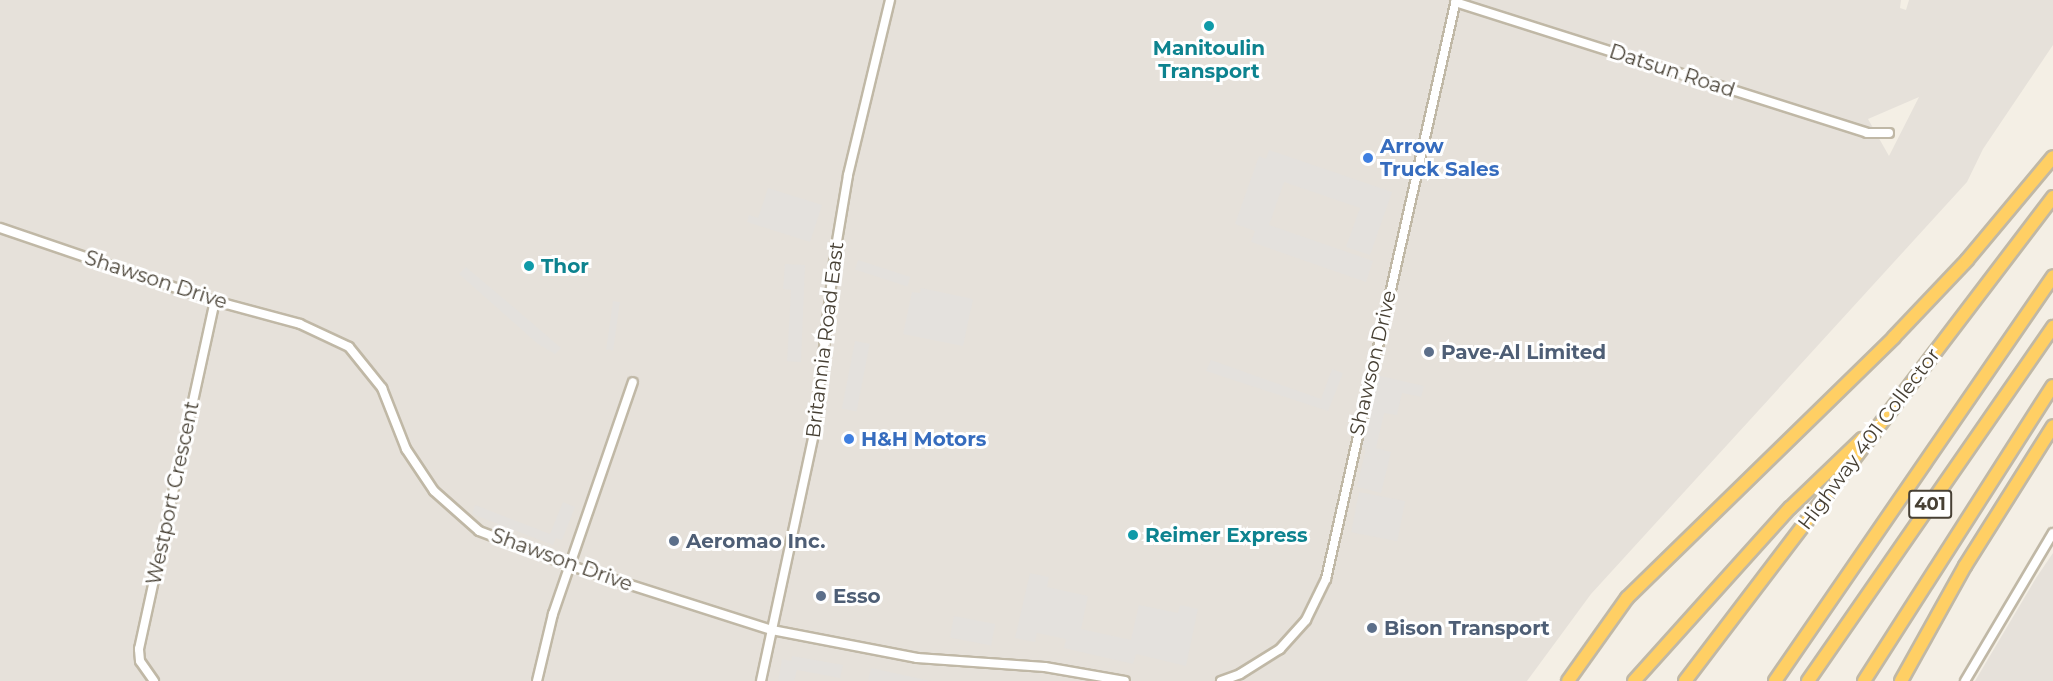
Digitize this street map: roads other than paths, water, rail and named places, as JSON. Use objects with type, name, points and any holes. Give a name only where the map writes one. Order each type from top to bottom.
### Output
[{"type":"highway","points":[[1568,681],[1627,598],[1894,337],[1967,260],[2053,157]]},
{"type":"highway","name":"Highway 401 Collector","points":[[1685,681],[2053,196]]},
{"type":"highway","name":"401","points":[[1775,681],[2053,276]]},
{"type":"highway","name":"401","points":[[1808,681],[2053,327]]},
{"type":"highway","name":"401","points":[[1864,681],[2053,386]]},
{"type":"highway","points":[[1634,681],[1791,508],[1890,410]]},
{"type":"highway","points":[[1901,681],[1965,566],[2053,426]]},
{"type":"highway","points":[[1765,681],[1815,623]]},
{"type":"street","name":"Britannia Road East","points":[[761,681],[814,434],[835,253],[848,175],[890,0]]},
{"type":"street","name":"Shawson Drive","points":[[1221,681],[1240,674],[1280,649],[1306,620],[1326,579],[1455,1]]},
{"type":"street","name":"Datsun Road","points":[[1455,1],[1867,133],[1889,134]]},
{"type":"street","name":"Shawson Drive","points":[[0,228],[215,301],[300,324],[349,347],[382,388],[406,448],[434,491],[479,531],[571,566],[772,630],[917,658],[1045,667],[1125,681]]},
{"type":"street","name":"Westport Crescent","points":[[154,681],[140,661],[140,649],[215,301]]},
{"type":"street","points":[[537,681],[553,615],[633,382]]},
{"type":"street","points":[[1965,681],[2053,533]]},
{"type":"place","name":"Manitoulin Transport","points":[[1209,26]]},
{"type":"place","name":"Arrow Truck Sales","points":[[1368,158]]},
{"type":"place","name":"Thor","points":[[529,266]]},
{"type":"place","name":"Pave-Al Limited","points":[[1429,352]]},
{"type":"place","name":"H&H Motors","points":[[849,439]]},
{"type":"place","name":"Reimer Express","points":[[1133,535]]},
{"type":"place","name":"Aeromao Inc.","points":[[674,541]]},
{"type":"place","name":"Esso","points":[[821,596]]},
{"type":"place","name":"Bison Transport","points":[[1372,628]]}]
